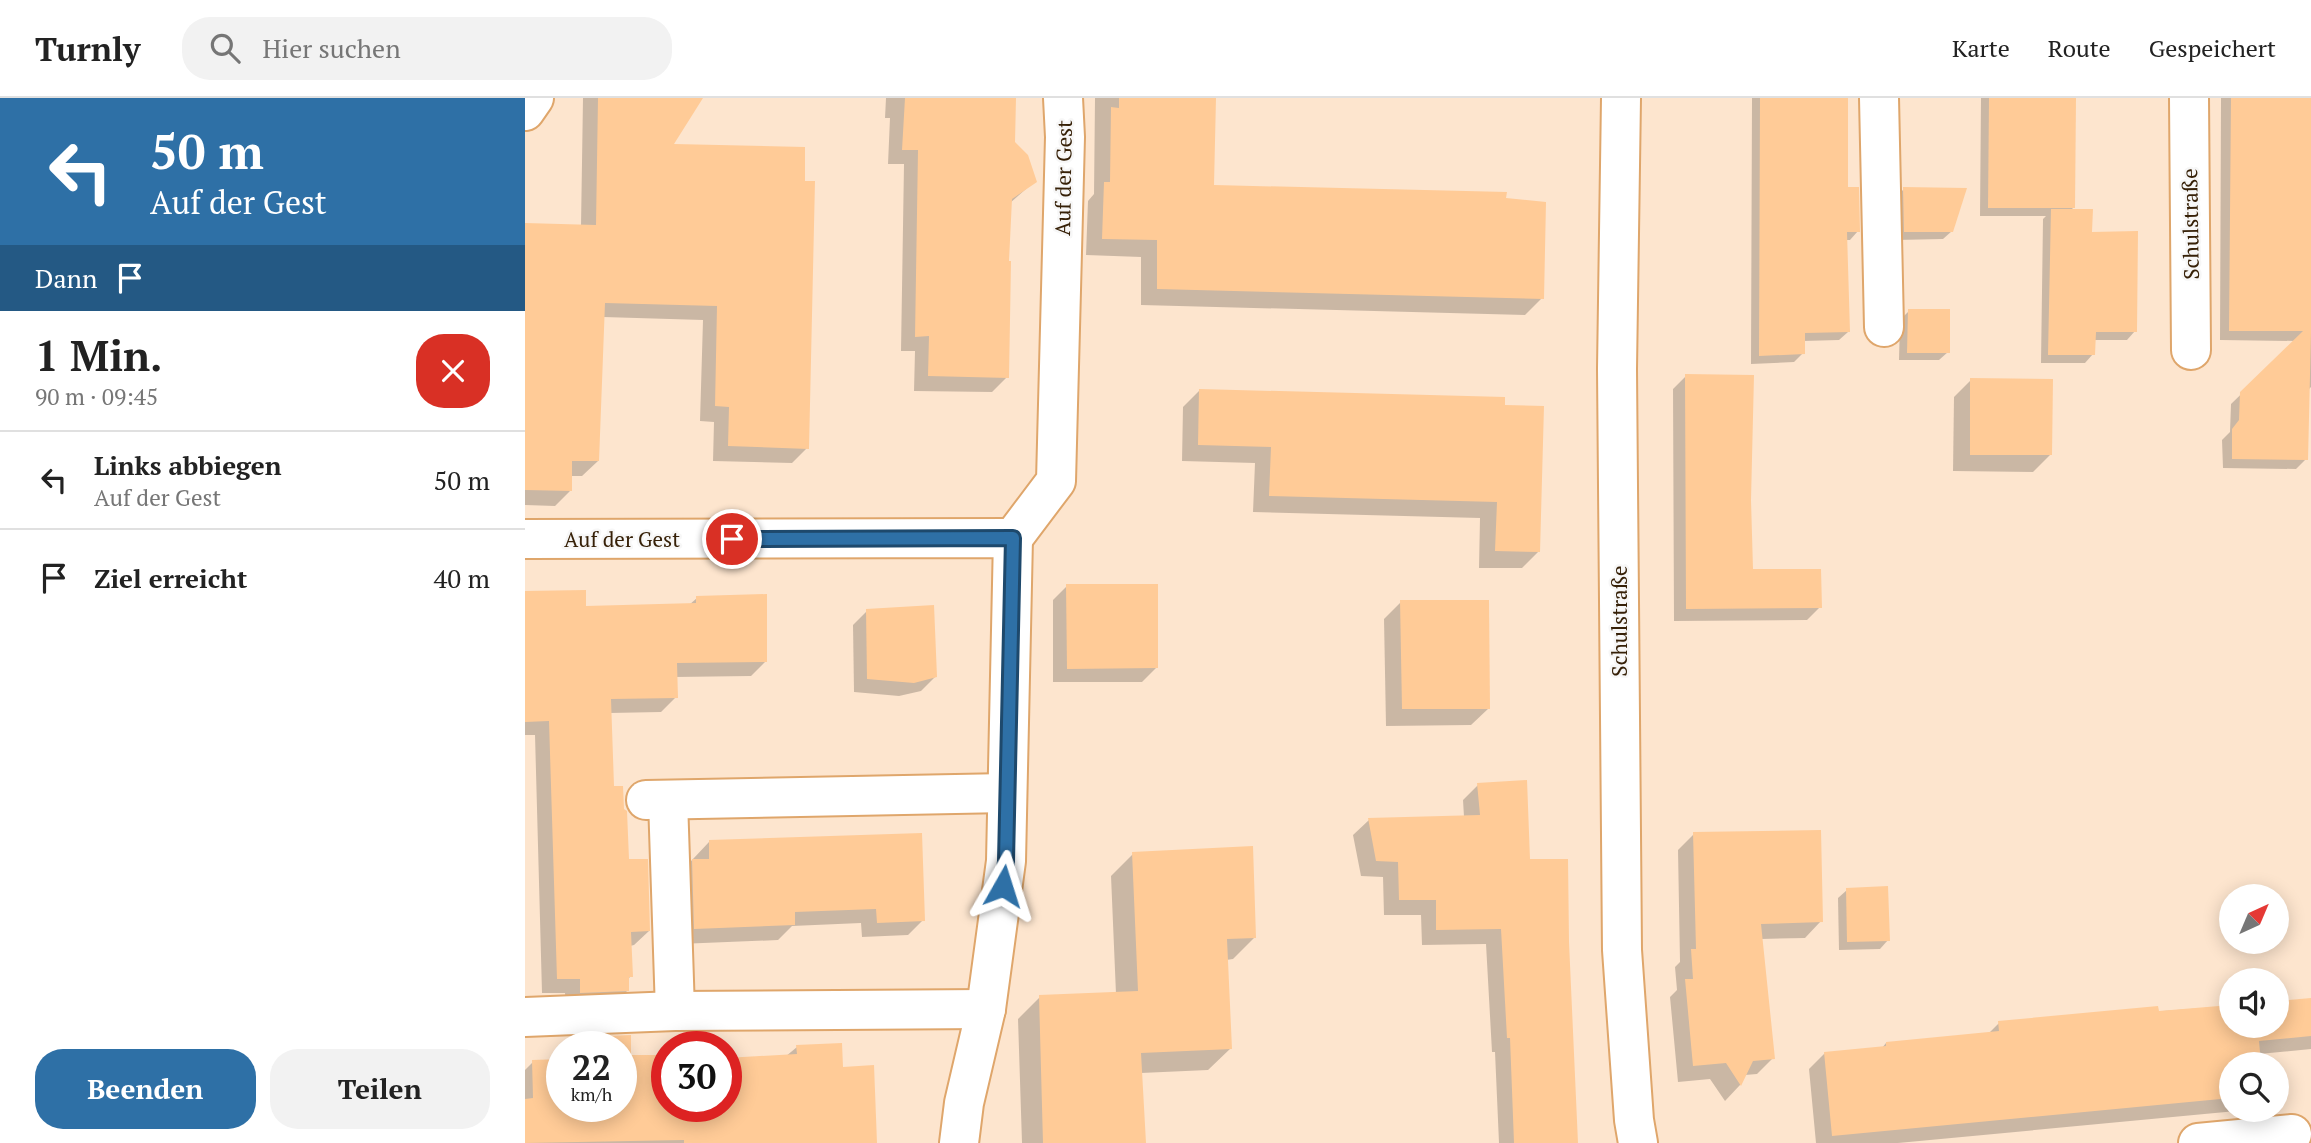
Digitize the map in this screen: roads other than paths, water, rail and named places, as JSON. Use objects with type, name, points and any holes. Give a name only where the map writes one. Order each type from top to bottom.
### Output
[{"type":"street","points":[[525,111],[534,98]]},
{"type":"street","name":"Auf der Gest","points":[[525,539],[1013,538],[1056,481],[1065,137],[1063,98]]},
{"type":"street","name":"Schulstraße","points":[[1621,98],[1617,369],[1622,950],[1634,1121],[1638,1143]]},
{"type":"street","points":[[1879,98],[1884,327]]},
{"type":"street","name":"Schulstraße","points":[[2189,98],[2191,350]]},
{"type":"street","points":[[959,1143],[964,1103],[986,1009],[1006,861],[1013,538]]},
{"type":"street","points":[[675,1011],[657,800],[1007,793]]},
{"type":"street","points":[[525,1017],[675,1011],[986,1009]]},
{"type":"street","points":[[2198,1143],[2292,1134]]}]
